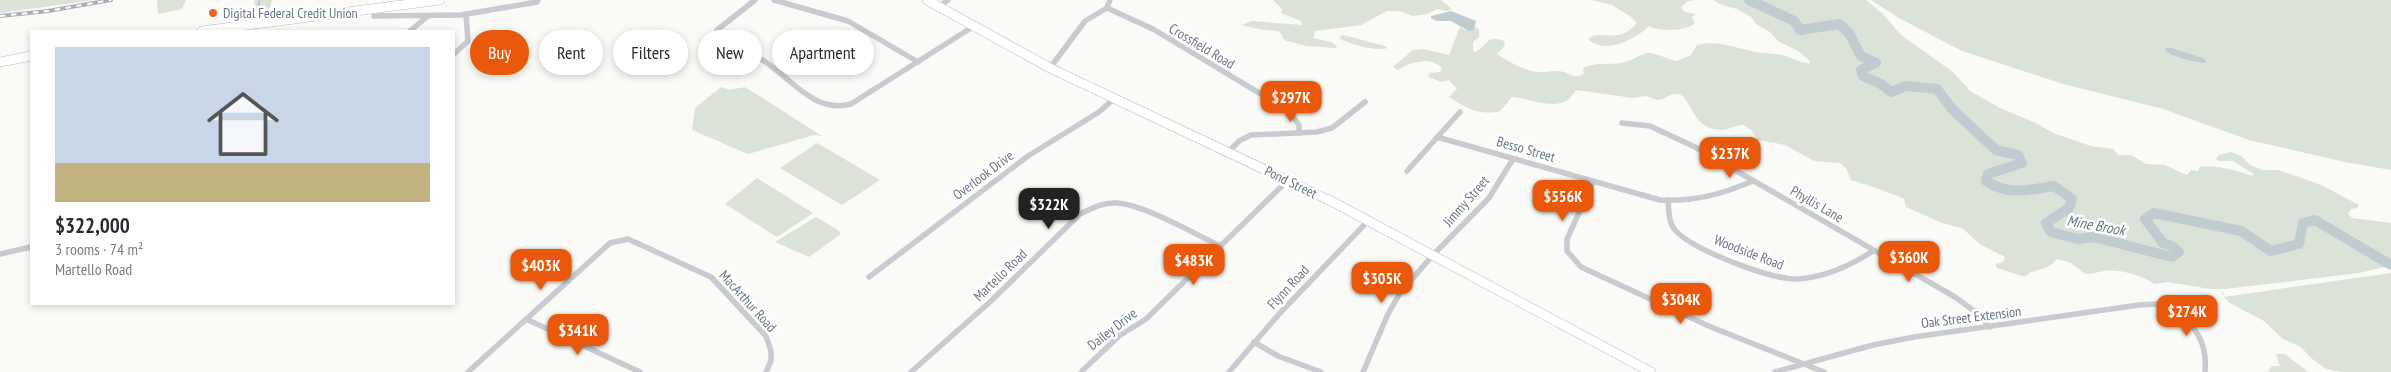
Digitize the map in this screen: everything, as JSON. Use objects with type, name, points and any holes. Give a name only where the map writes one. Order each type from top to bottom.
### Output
[{"type":"main road","points":[[341,13],[414,0]]},
{"type":"main road","points":[[210,30],[440,0]]},
{"type":"main road","name":"Pond Street","points":[[928,0],[1050,68],[1229,151],[1368,221],[1651,372]]},
{"type":"main road","points":[[0,62],[30,56]]},
{"type":"street","points":[[755,0],[717,30],[715,35],[766,63],[809,97],[834,107],[848,105],[974,26]]},
{"type":"street","points":[[774,0],[848,21],[918,62]]},
{"type":"street","points":[[939,6],[948,0]]},
{"type":"street","points":[[1050,68],[1085,21],[1106,8],[1110,0]]},
{"type":"street","points":[[374,16],[466,14],[538,1]]},
{"type":"street","name":"Crossfield Road","points":[[1106,8],[1153,29],[1289,112],[1299,125],[1300,132]]},
{"type":"street","points":[[455,53],[468,41],[466,14]]},
{"type":"street","points":[[411,30],[428,16]]},
{"type":"street","name":"Overlook Drive","points":[[869,277],[1028,156],[1092,116],[1115,98]]},
{"type":"street","points":[[1229,151],[1239,140],[1251,135],[1332,128],[1365,102]]},
{"type":"street","points":[[1407,171],[1460,112]]},
{"type":"street","name":"Phyllis Lane","points":[[1622,123],[1636,123],[1676,138],[1955,297],[1977,313],[1990,327]]},
{"type":"street","name":"Besso Street","points":[[1437,137],[1646,197],[1668,200],[1697,200],[1713,197],[1753,181]]},
{"type":"street","name":"Jimmy Street","points":[[1363,372],[1388,314],[1400,293],[1433,255],[1489,198],[1513,159]]},
{"type":"street","name":"Dailey Drive","points":[[1081,372],[1113,340],[1146,319],[1288,180]]},
{"type":"street","points":[[1593,182],[1567,239],[1567,251],[1574,262],[1607,280],[1802,365],[1824,372]]},
{"type":"street","name":"Woodside Road","points":[[1668,200],[1672,225],[1685,238],[1776,278],[1804,279],[1833,273],[1854,264],[1873,251]]},
{"type":"street","name":"Martello Road","points":[[910,372],[997,296],[1080,214],[1089,208],[1109,203],[1129,204],[1220,246]]},
{"type":"street","name":"Flynn Road","points":[[1229,372],[1254,342],[1368,221]]},
{"type":"street","name":"MacArthur Road","points":[[526,319],[610,243],[626,238],[695,268],[711,277],[766,336],[771,351],[771,361],[766,372]]},
{"type":"street","points":[[0,254],[30,247]]},
{"type":"street","name":"Oak Street Extension","points":[[1775,372],[1872,345],[1914,337],[2139,305],[2173,303],[2202,339],[2208,357],[2204,372]]},
{"type":"street","points":[[468,372],[526,319],[640,372]]},
{"type":"street","points":[[1254,342],[1274,354],[1321,372]]},
{"type":"shaded area","points":[[0,0],[94,0],[0,13]]},
{"type":"shaded area","points":[[157,0],[186,0],[182,9],[158,14]]},
{"type":"shaded area","points":[[254,0],[272,0],[270,8],[266,10],[261,19],[257,19]]},
{"type":"shaded area","points":[[1273,0],[1441,0],[1452,9],[1447,11],[1437,9],[1427,14],[1413,16],[1400,11],[1387,11],[1361,25],[1315,31],[1313,38],[1331,42],[1337,46],[1336,48],[1306,46],[1283,39],[1278,31],[1242,25],[1252,21],[1302,25],[1301,21],[1281,13],[1282,9]]},
{"type":"shaded area","points":[[1591,0],[1696,0],[1688,1],[1681,7],[1685,12],[1695,14],[1692,18],[1695,23],[1685,28],[1672,30],[1648,26],[1641,33],[1627,41],[1610,46],[1602,46],[1588,39],[1598,35],[1623,34],[1637,23],[1612,5]]},
{"type":"shaded area","points":[[1713,0],[1866,0],[1883,14],[1901,35],[1953,72],[1970,91],[2000,108],[2038,124],[2053,133],[2091,146],[2113,149],[2118,155],[2131,155],[2146,164],[2165,165],[2187,175],[2191,170],[2198,171],[2200,167],[2214,167],[2226,168],[2252,176],[2254,174],[2233,161],[2218,161],[2216,159],[2219,155],[2231,152],[2241,156],[2250,165],[2262,170],[2279,170],[2321,185],[2359,205],[2357,208],[2351,209],[2348,214],[2352,218],[2391,223],[2391,268],[2384,267],[2359,273],[2225,289],[2210,289],[2167,282],[2154,284],[2137,275],[2117,271],[2085,274],[2071,263],[2057,259],[2048,267],[2022,276],[1997,268],[1996,264],[2003,262],[2005,257],[1981,245],[1962,228],[1942,223],[1906,207],[1904,199],[1901,197],[1851,180],[1846,168],[1840,163],[1814,161],[1785,145],[1758,140],[1751,130],[1743,125],[1721,130],[1711,129],[1698,119],[1683,96],[1678,94],[1657,100],[1646,96],[1633,98],[1577,90],[1568,100],[1560,103],[1547,104],[1512,97],[1500,111],[1479,112],[1467,108],[1449,97],[1457,89],[1449,80],[1441,82],[1428,77],[1430,73],[1440,72],[1442,68],[1437,64],[1426,61],[1414,63],[1398,70],[1393,67],[1413,50],[1423,49],[1449,55],[1460,27],[1466,30],[1474,30],[1475,27],[1479,29],[1479,37],[1473,42],[1473,51],[1475,52],[1490,40],[1498,39],[1504,41],[1505,46],[1497,54],[1525,69],[1537,72],[1559,71],[1574,76],[1584,74],[1583,68],[1588,66],[1625,62],[1647,53],[1677,61],[1691,55],[1697,45],[1711,43],[1759,53],[1782,55],[1809,64],[1810,61],[1798,51],[1778,41],[1770,32],[1756,24],[1751,17],[1737,9],[1722,5]]},
{"type":"shaded area","points":[[1871,0],[2391,0],[2391,170],[2345,162],[2249,140],[2163,109],[2063,84],[1962,51],[1899,18]]},
{"type":"shaded area","points":[[1451,11],[1476,21],[1474,30],[1469,31],[1451,21],[1437,21],[1431,18],[1431,16]]},
{"type":"shaded area","points":[[1343,35],[1387,48],[1377,49],[1356,45],[1339,38]]},
{"type":"shaded area","points":[[2166,48],[2203,58],[2207,62],[2203,63],[2185,59],[2165,50]]},
{"type":"shaded area","points":[[721,87],[729,90],[745,87],[822,136],[814,135],[748,154],[692,130],[695,108]]},
{"type":"shaded area","points":[[817,143],[880,180],[842,205],[780,168]]},
{"type":"shaded area","points":[[757,178],[813,213],[777,237],[725,204]]},
{"type":"shaded area","points":[[816,217],[838,230],[841,234],[809,257],[775,242]]},
{"type":"shaded area","points":[[2391,273],[2391,372],[2342,372],[2326,369],[2311,358],[2301,347],[2283,339],[2264,321],[2230,303],[2224,297]]},
{"type":"shaded area","points":[[2276,354],[2285,354],[2308,372],[2268,372],[2272,366],[2280,366]]},
{"type":"waterway","points":[[259,0],[259,20]]},
{"type":"waterway","name":"Mine Brook","points":[[1749,0],[1794,21],[1800,30],[1839,24],[1849,33],[1861,56],[1876,63],[1861,70],[1863,76],[1881,84],[1891,92],[1906,86],[1937,89],[1952,109],[1996,150],[2018,155],[2022,163],[1988,174],[1986,181],[2003,189],[2019,191],[2054,186],[2072,199],[2069,208],[2046,223],[2051,232],[2077,239],[2094,237],[2172,257],[2179,252],[2172,246],[2163,243],[2145,219],[2154,213],[2241,231],[2271,251],[2299,244],[2303,223],[2315,220],[2391,265]]},
{"type":"railway","points":[[0,16],[48,11],[111,0]]},
{"type":"place","name":"Digital Federal Credit Union","points":[[213,13]]}]
